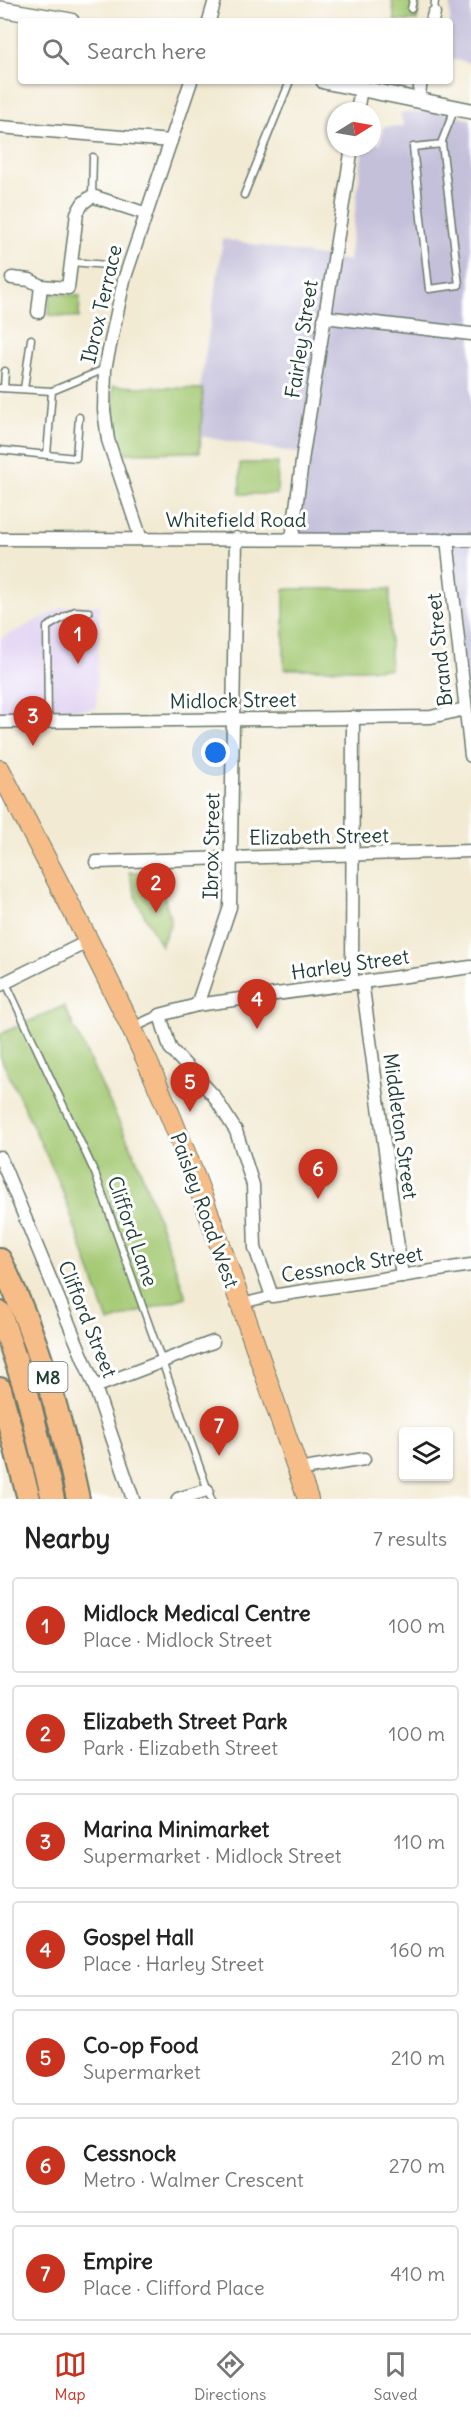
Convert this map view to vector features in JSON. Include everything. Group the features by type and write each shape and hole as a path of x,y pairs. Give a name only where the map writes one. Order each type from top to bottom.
{"highway":[{"name":"M8","path":"0,1260 18,1296 47,1373 61,1419 78,1499"},
{"name":"M8","path":"0,1313 19,1367 53,1499"},
{"name":"M8","path":"0,1389 29,1499"}],"main road":[{"name":"Paisley Road West","path":"0,770 89,941 131,1028 188,1159 308,1499"}],"street":[{"path":"210,18 215,0"},
{"path":"0,9 53,18"},
{"name":"Ibrox Terrace","path":"141,539 108,440 104,410 105,369 124,280 144,213 190,84"},
{"path":"338,84 463,109"},
{"path":"418,100 421,84"},
{"path":"359,102 361,89"},
{"path":"0,127 171,141"},
{"name":"Fairley Street","path":"292,538 324,317 351,156"},
{"path":"12,278 30,280 41,286 68,288 77,213 83,203 92,196 144,213"},
{"path":"38,312 41,286"},
{"path":"324,317 471,334"},
{"name":"Ibrox Street","path":"197,1005 230,907 236,538"},
{"name":"Whitefield Road","path":"0,539 471,540"},
{"name":"Brand Street","path":"447,539 466,667 465,709 471,756"},
{"name":"Midlock Street","path":"0,722 431,717 465,709"},
{"name":"Middleton Street","path":"353,717 353,856 357,981 402,1276"},
{"name":"Elizabeth Street","path":"96,862 471,851"},
{"path":"3,984 89,941"},
{"name":"Harley Street","path":"131,1028 160,1015 197,1005 471,967"},
{"path":"160,1015 170,1048 214,1096 236,1131 253,1185 255,1248 272,1296"},
{"name":"Clifford Street","path":"0,1157 95,1387 133,1499"},
{"name":"Cessnock Street","path":"240,1304 272,1296 471,1265"},
{"path":"95,1387 213,1342"},
{"path":"298,1470 364,1459"},
{"path":"178,1499 209,1494"}],"lane":[{"path":"411,9 413,0"},
{"path":"433,17 435,0"},
{"path":"244,195 289,84"},
{"path":"442,144 413,147 429,289 459,285 442,144 463,109"},
{"path":"92,196 93,157"},
{"path":"71,262 106,266"},
{"path":"24,389 31,339"},
{"path":"5,371 2,388 52,391 105,369"},
{"path":"47,455 52,391"},
{"path":"0,450 76,458 79,417"},
{"path":"48,722 46,627 75,611 89,612"},
{"name":"Clifford Lane","path":"3,984 95,1173 209,1494"}],"shaded area":[{"path":"450,0 471,0 471,63 453,60 453,18 450,18"},
{"path":"436,111 471,120 471,740 447,539 292,539 303,454 193,435 223,239 349,261 362,156 381,156 383,127 404,126 400,113"},
{"path":"100,605 96,709 0,712 0,639 64,607"}],"green space":[{"path":"392,0 420,0 417,18 395,18"},
{"path":"50,293 80,296 79,318 49,315"},
{"path":"113,386 203,389 200,452 121,453 113,424"},
{"path":"240,463 278,463 277,494 240,494"},
{"path":"284,589 390,589 390,669 284,669"},
{"path":"129,872 164,873 163,892 171,922 161,946 138,903"},
{"path":"64,1006 137,1160 186,1297 108,1322 60,1184 0,1056 0,1034"}],"place":[{"name":"Midlock Medical Centre","path":"78,664"},
{"name":"Marina Minimarket","path":"33,746"},
{"name":"Elizabeth Street Park","path":"156,913"},
{"name":"Gospel Hall","path":"257,1029"},
{"name":"Co-op Food","path":"190,1112"},
{"name":"Cessnock","path":"318,1199"},
{"name":"Empire","path":"219,1456"}]}
